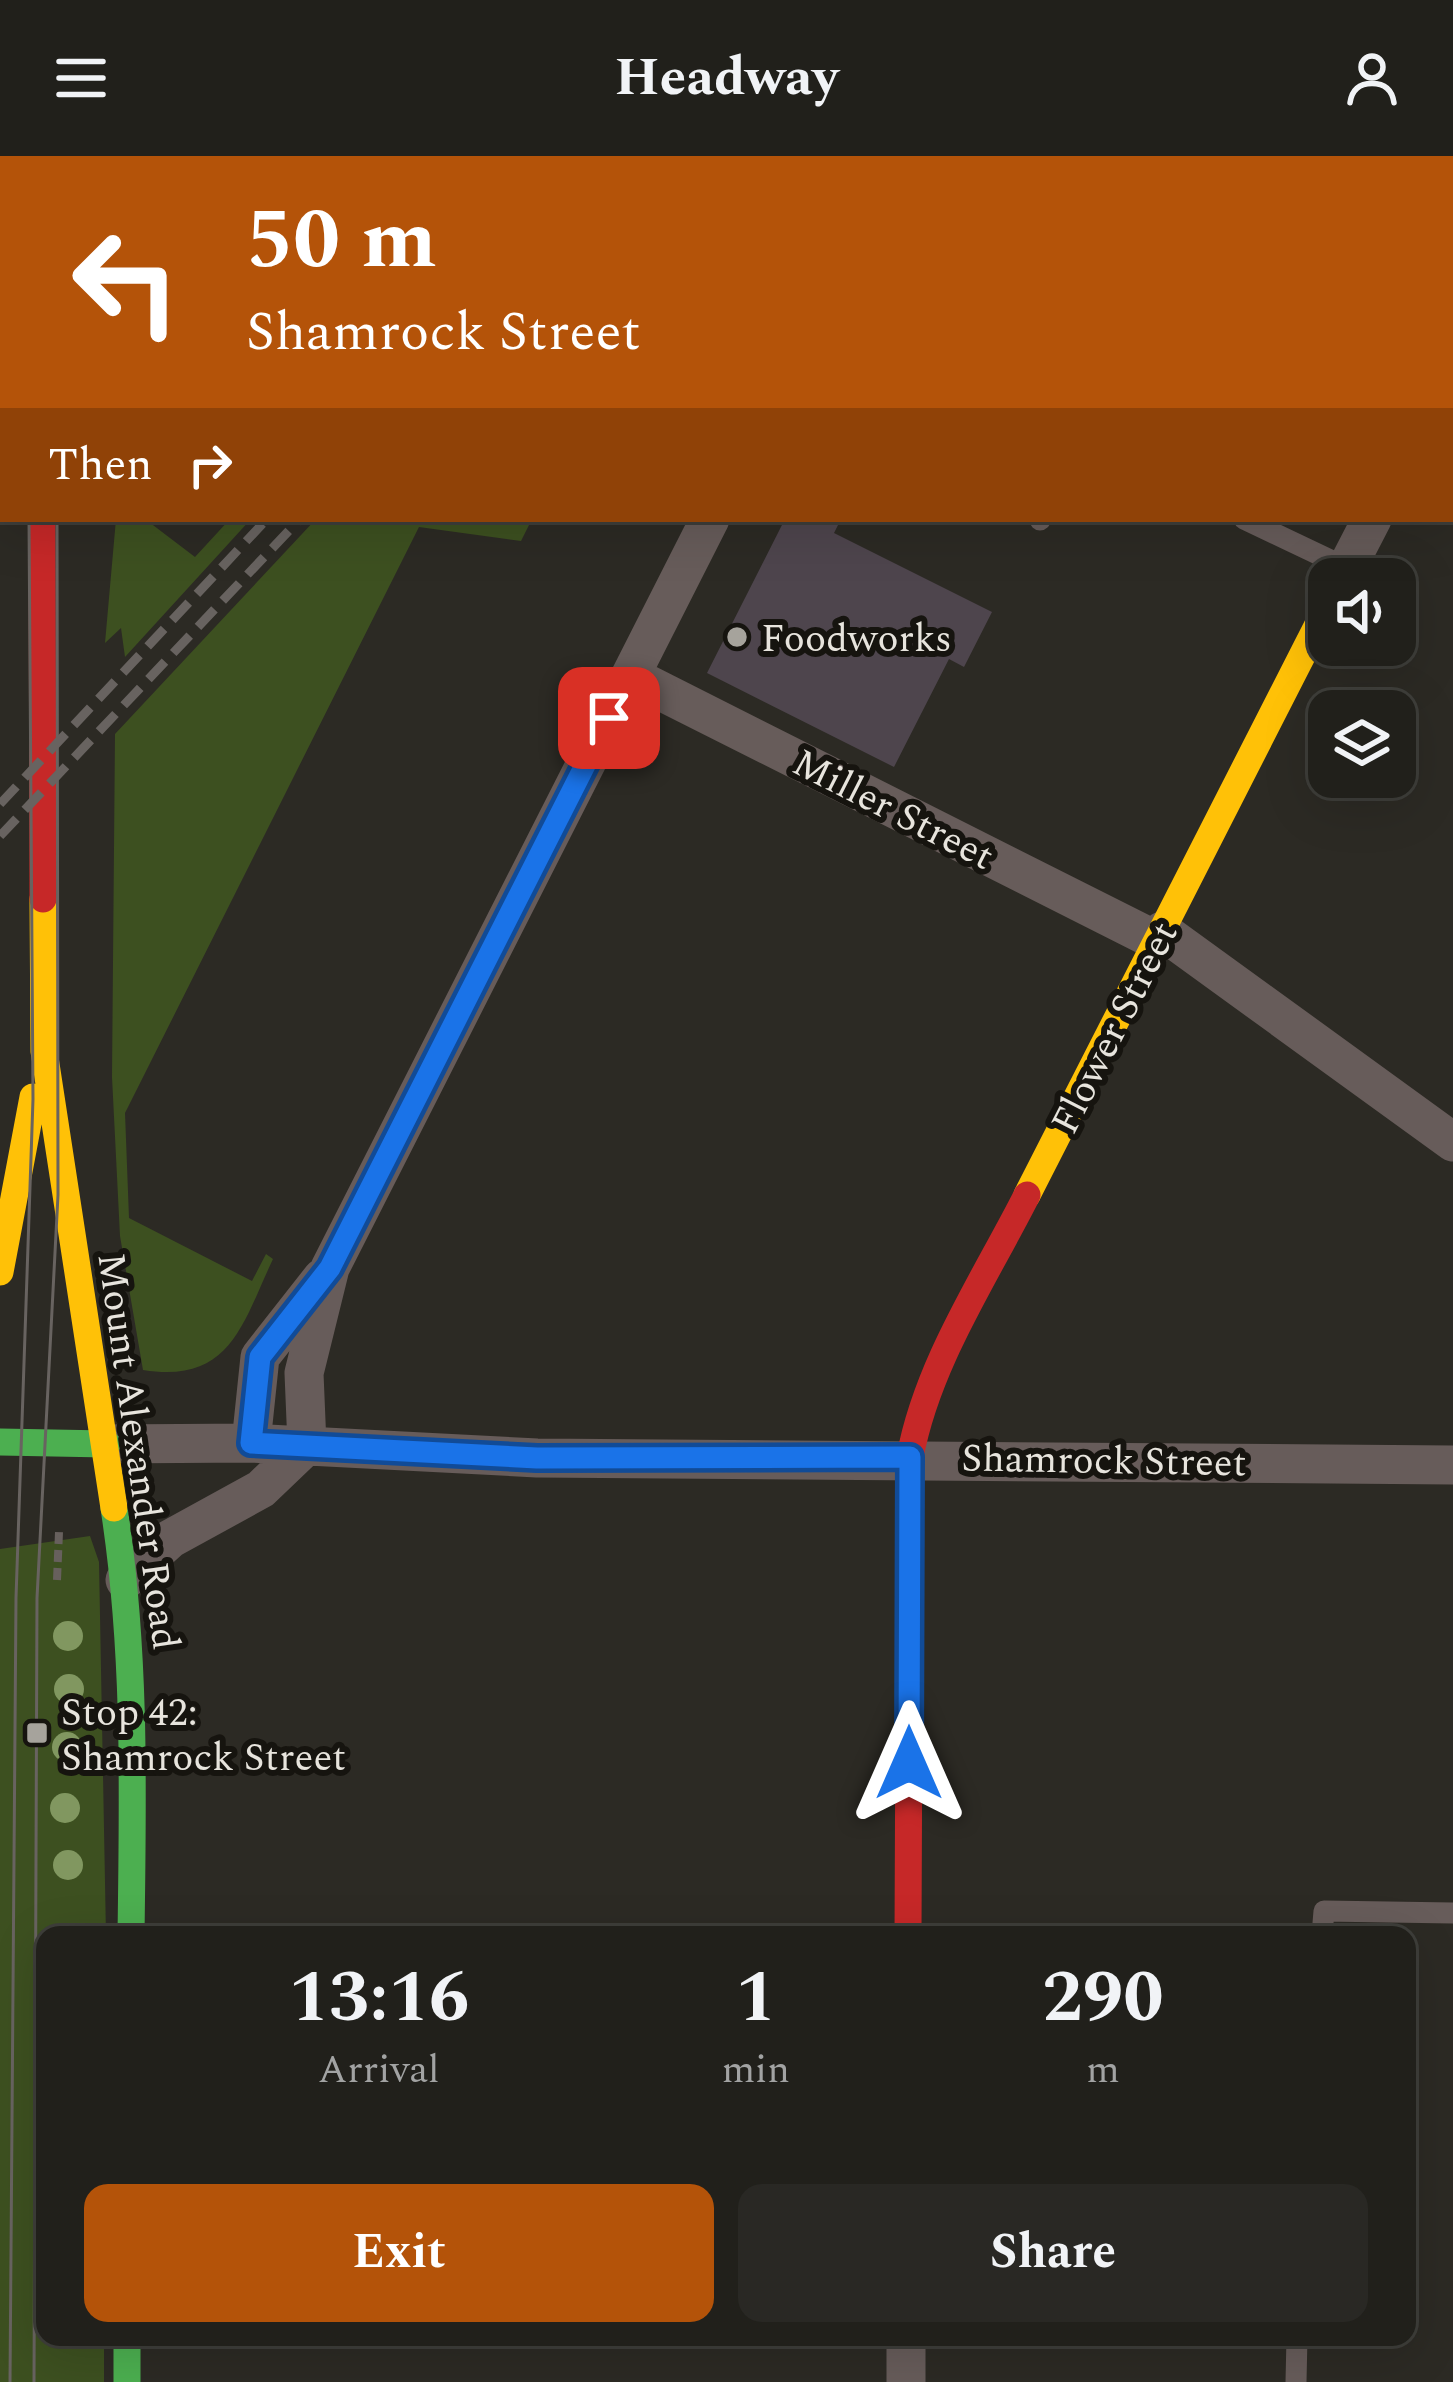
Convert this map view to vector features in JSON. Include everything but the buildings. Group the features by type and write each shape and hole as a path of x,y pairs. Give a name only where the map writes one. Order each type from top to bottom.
{"main road":[{"name":"Mount Alexander Road","path":"42,522 44,1051 125,1580 134,1749 131,1926"},
{"name":"Flower Street","path":"908,1926 910,1457 916,1424 934,1377 1308,645"},
{"name":"Mount Alexander Road","path":"0,1272 44,1051"},
{"path":"0,1442 107,1444"},
{"path":"127,2382 128,2346"}],"street":[{"path":"251,1443 260,1357 330,1268 708,522"},
{"name":"Flower Street","path":"1352,558 1370,522"},
{"name":"Miller Street","path":"631,676 1159,936 1453,1142"},
{"path":"125,1580 170,1539 261,1489 308,1445 304,1373 330,1268"},
{"name":"Shamrock Street","path":"107,1444 251,1443 537,1458 910,1457 1453,1465"},
{"path":"906,2346 906,2382"}],"lane":[{"path":"1248,522 1308,563"},
{"path":"1323,1926 1324,1911 1453,1913"},
{"path":"1296,2382 1297,2346"}],"path":[{"path":"57,1580 59,1532"}],"green space":[{"path":"116,522 149,522 195,557 227,522 248,522 125,657 121,628 105,643"},
{"path":"313,522 530,522 521,541 419,527 125,1113 129,1218 252,1281 266,1254 273,1259 229,1344 196,1368 172,1372 143,1370 120,1236 112,1077 115,734"},
{"path":"90,1536 99,1562 106,1926 36,1926 36,2346 104,2346 104,2382 0,2382 0,1549"}],"tram line":[{"path":"10,2382 16,1598 33,1099 29,522"},
{"path":"34,2382 37,1598 58,1195 57,522"}],"railway":[{"path":"0,804 264,522"},
{"path":"0,836 297,522"}],"traffic: fast":[{"path":"0,1442 107,1444"},
{"path":"114,1508 130,1668 131,1926"},
{"path":"127,2346 127,2382"}],"traffic: slow":[{"path":"1027,1195 1308,644"},
{"path":"43,899 44,1051 114,1508"},
{"path":"0,1272 33,1097"}],"traffic: jam":[{"path":"42,522 43,899"},
{"path":"908,1926 910,1457 943,1355 1027,1195"}],"place":[{"name":"Foodworks","path":"737,637"},
{"name":"Stop 42: Shamrock Street","path":"37,1733"}],"route":[{"path":"609,718 330,1268 260,1357 254,1378 251,1443 537,1458 910,1457 909,1763"}]}
